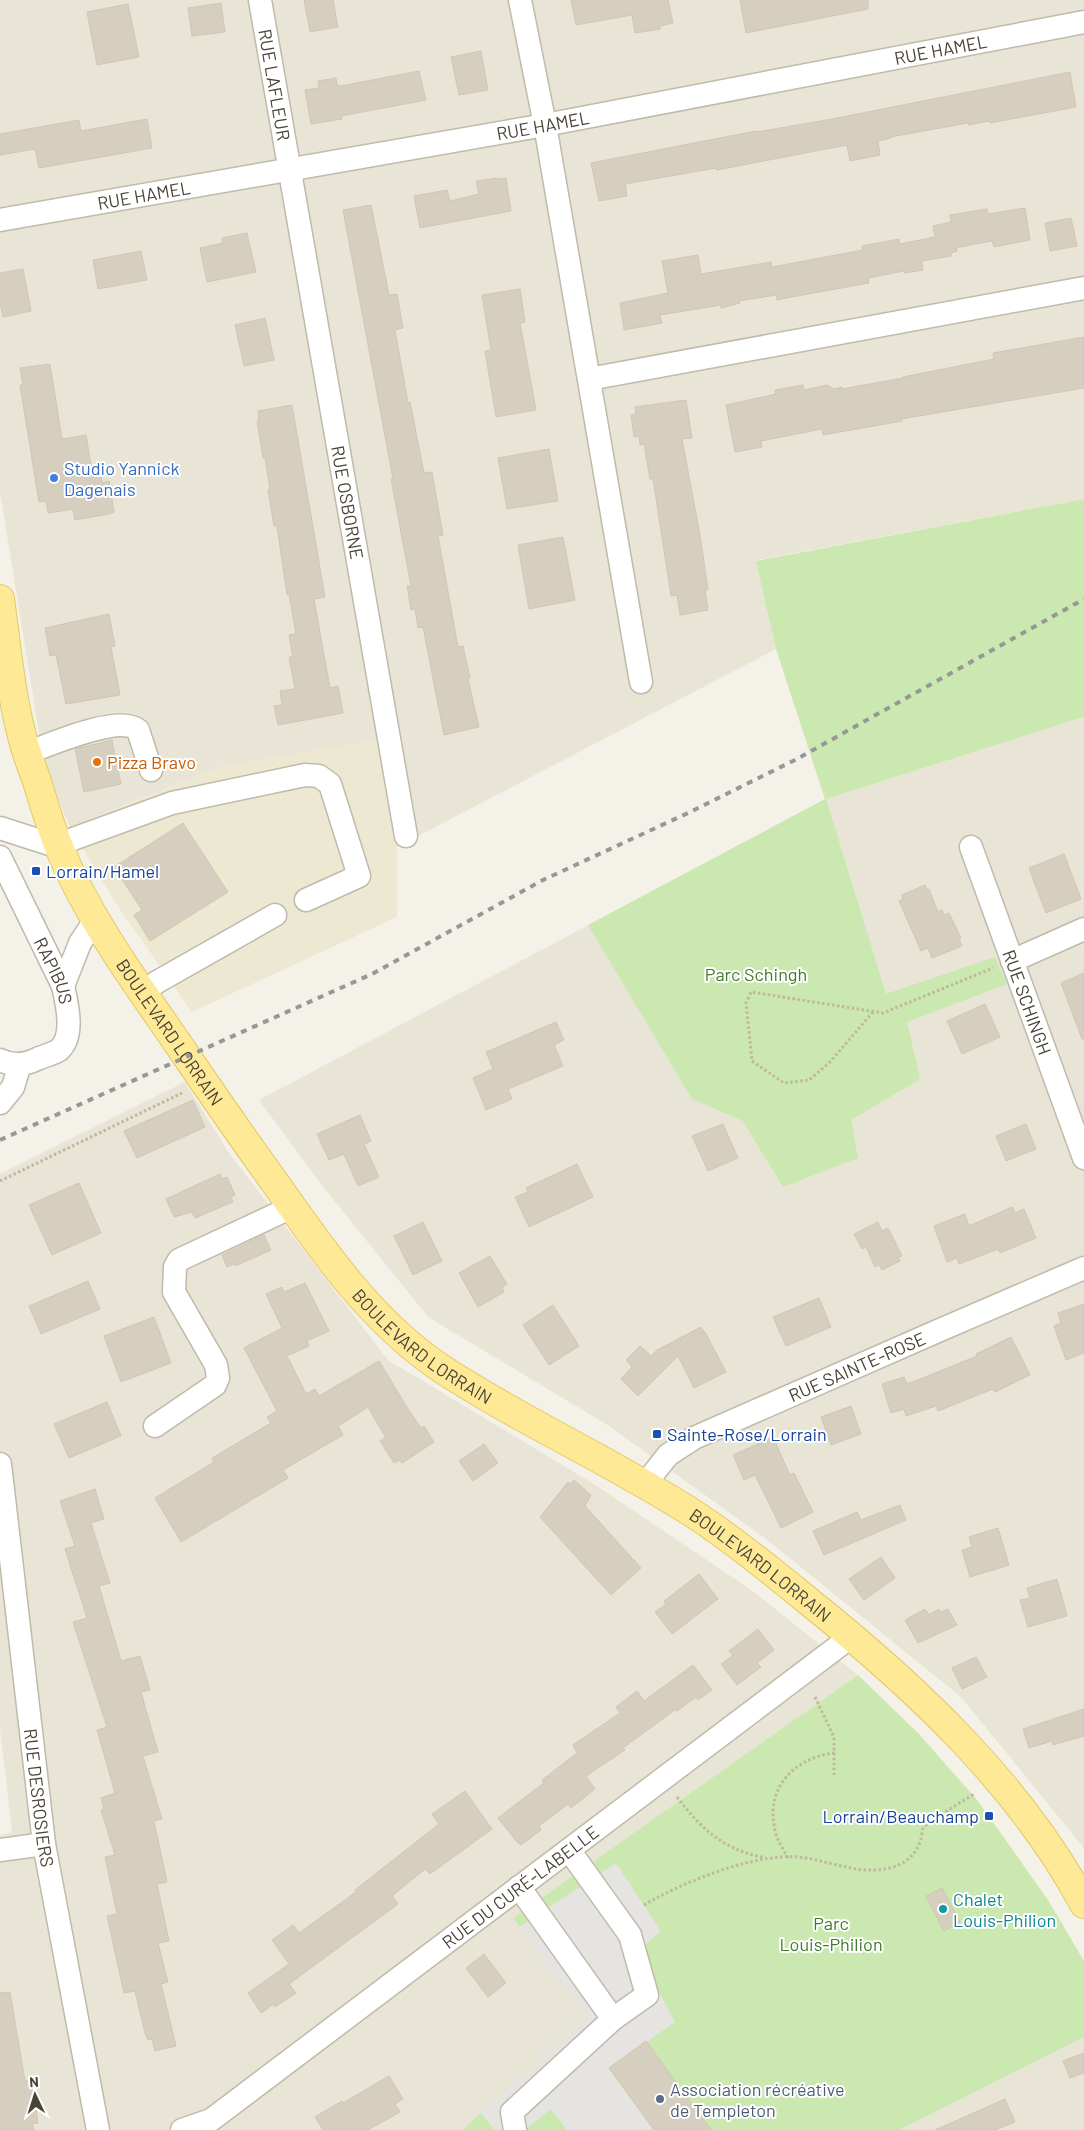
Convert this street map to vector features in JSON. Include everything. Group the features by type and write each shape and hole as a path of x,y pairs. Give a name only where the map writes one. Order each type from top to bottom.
{"main road":[{"name":"BOULEVARD LORRAIN","path":"0,599 7,699 59,847 71,875 95,920 204,1081 292,1207 368,1306 415,1348 442,1369 645,1484 697,1516 780,1578 852,1636 932,1710 1002,1785 1050,1847 1084,1904"}],"street":[{"name":"RUE LAFLEUR","path":"260,0 289,170"},
{"path":"520,0 545,125 641,682"},
{"name":"RUE HAMEL","path":"0,220 545,125 1084,22"},
{"name":"RUE OSBORNE","path":"289,170 406,836"},
{"path":"589,379 1084,288"},
{"path":"27,753 76,734 115,725 134,726 138,730 151,770"},
{"path":"0,828 59,847 73,839 172,803 305,775 320,776 330,784 359,876 306,900"},
{"name":"RUE SCHINGH","path":"971,847 1084,1158"},
{"name":"RAPIBUS","path":"0,857 64,986 68,1006 66,1039 59,1050 30,1062 10,1062 13,1087 0,1103"},
{"path":"143,992 157,982 274,915"},
{"path":"64,986 80,943 95,920"},
{"path":"1012,961 1084,929"},
{"path":"155,1426 215,1385 218,1378 216,1365 174,1292 174,1277 179,1260 292,1207"},
{"name":"RUE SAINTE-ROSE","path":"645,1484 668,1455 694,1438 1084,1268"},
{"name":"RUE DESROSIERS","path":"0,1464 44,1844 98,2130"},
{"name":"RUE DU CURÉ-LABELLE","path":"182,2130 211,2120 852,1636"},
{"path":"0,1850 44,1844"},
{"path":"515,2130 512,2112 613,2019 647,1995 630,1935 570,1850"},
{"path":"519,1887 613,2019"}],"path":[{"path":"873,1012 830,1062 809,1080 784,1083 752,1061 746,1003 751,992 883,1013 1012,961"},
{"path":"0,1181 204,1081"},
{"path":"815,1697 834,1737 834,1774"},
{"path":"788,1858 775,1831 773,1815 778,1788 784,1778 801,1764 822,1754 834,1753"},
{"path":"644,1905 665,1892 692,1880 729,1868 770,1859 805,1858 865,1871 896,1866 907,1861 915,1852 923,1828 974,1794"},
{"path":"677,1797 700,1826 713,1837 730,1847 770,1859"}],"shaded area":[{"path":"0,0 1084,0 1084,499 757,560 776,649 397,847 382,740 220,767 70,827 45,769 0,492"},
{"path":"1084,717 1084,1848 961,1697 765,1538 606,1424 428,1317 321,1184 259,1100 826,799"},
{"path":"382,739 397,847 397,917 192,1012 119,908 70,828 220,767"},
{"path":"185,1082 229,1153 388,1360 589,1481 750,1589 858,1675 513,1918 585,2016 462,2130 0,2130 0,1835 12,1832 0,1729 0,1174"},
{"path":"616,1863 661,1931 638,1951 675,2022 609,2069 654,2130 567,2130 551,2109 525,2130 495,2130 481,2113 585,2016 519,1927"},
{"path":"1084,2037 1084,2130 899,2130"}],"green space":[{"name":"Parc Schingh","path":"1084,499 1084,717 826,799 886,994 995,957 1007,984 907,1022 920,1079 851,1120 858,1158 783,1187 743,1121 692,1099 588,925 825,799 776,649 756,561"},
{"name":"Parc Louis-Philion","path":"858,1675 918,1733 978,1801 1048,1900 1084,1961 1084,2037 899,2130 462,2130 585,2016 513,1918"}],"building":[{"path":"304,0 333,0 338,27 310,32"},
{"path":"571,0 668,0 673,23 660,26 660,29 635,33 632,15 576,25"},
{"path":"740,0 868,0 868,9 746,33"},
{"path":"221,3 225,32 192,36 188,8"},
{"path":"128,4 139,57 97,65 87,12"},
{"path":"481,51 488,90 459,95 451,57"},
{"path":"419,71 426,100 341,116 342,119 311,124 305,90 319,88 318,81 336,78 337,85 341,86"},
{"path":"1070,72 1076,107 990,123 989,121 969,125 968,123 890,137 878,141 880,155 850,161 847,145 717,170 716,168 625,184 627,196 599,201 591,163 756,131 832,119"},
{"path":"147,119 152,148 39,168 35,149 0,155 0,134 79,120 81,131"},
{"path":"506,178 511,211 420,228 414,196 447,190 450,201 479,194 476,181"},
{"path":"371,205 389,295 397,294 403,328 395,330 408,403 410,402 424,473 432,472 443,535 438,536 458,647 463,646 479,727 444,735 423,627 418,628 415,609 411,610 407,586 411,586 391,479 393,479 343,210"},
{"path":"1025,208 1030,240 994,247 992,241 956,248 957,251 951,253 951,256 922,261 923,270 905,273 904,271 868,278 869,283 777,300 776,295 739,301 740,303 721,308 721,305 660,315 662,323 624,330 620,303 668,293 662,261 698,255 701,274 771,262 772,267 863,250 862,246 899,239 900,244 935,237 933,226 951,222 950,215 987,209 988,214"},
{"path":"1071,218 1077,246 1050,251 1045,223"},
{"path":"247,233 256,272 207,282 200,248 223,243 222,238"},
{"path":"141,251 147,280 98,289 93,260"},
{"path":"23,269 31,311 3,317 0,303 0,273"},
{"path":"520,289 525,322 520,323 536,410 496,417 485,351 491,350 482,295"},
{"path":"265,318 274,360 244,366 235,325"},
{"path":"1084,337 1084,388 901,419 902,421 823,435 822,429 761,441 762,447 735,452 726,405 776,394 775,390 803,385 804,390 827,385 834,389 842,387 842,389 903,378 994,359 993,353"},
{"path":"50,364 62,439 86,435 93,477 101,476 102,483 109,481 114,512 75,520 73,509 48,513 46,501 39,502 20,385 23,385 20,368"},
{"path":"686,400 692,438 682,439 700,535 708,590 705,590 708,610 680,615 677,595 671,596 653,479 650,479 644,444 640,445 639,436 634,437 631,415 636,414 635,407"},
{"path":"292,405 325,597 314,599 330,688 338,686 343,713 278,725 274,706 282,705 280,691 295,689 289,657 293,657 289,635 296,634 289,594 287,595 277,526 274,526 265,458 263,458 257,421 259,421 258,411"},
{"path":"549,449 558,501 507,509 498,458"},
{"path":"563,537 575,600 529,609 518,545"},
{"path":"109,614 115,646 111,647 120,695 66,704 56,655 50,656 45,628"},
{"name":"Pizza Bravo","path":"112,740 121,784 84,792 75,749"},
{"path":"183,823 228,892 150,941 134,915 142,910 114,867"},
{"path":"1064,854 1081,899 1046,913 1029,868"},
{"path":"925,885 927,890 929,889 938,912 942,910 944,915 949,913 961,938 959,939 962,946 932,958 928,948 921,951 899,901 903,899 902,895"},
{"path":"1084,973 1084,1039 1082,1039 1061,983"},
{"path":"985,1004 1000,1037 962,1054 947,1021"},
{"path":"556,1022 564,1040 554,1045 563,1066 508,1089 512,1099 486,1110 473,1078 493,1069 486,1052"},
{"path":"193,1100 205,1127 137,1158 124,1131"},
{"path":"360,1115 371,1141 364,1144 379,1177 358,1186 344,1154 329,1160 317,1134"},
{"path":"723,1124 738,1158 708,1171 692,1136"},
{"path":"1026,1124 1036,1149 1006,1161 996,1136"},
{"path":"577,1164 593,1197 529,1227 515,1197 528,1192 526,1188"},
{"path":"220,1174 222,1179 227,1177 235,1195 231,1197 233,1202 195,1218 192,1212 174,1217 166,1199"},
{"path":"79,1183 101,1233 52,1255 29,1205"},
{"path":"1012,1207 1015,1213 1024,1209 1036,1238 1000,1253 998,1249 959,1264 957,1258 947,1262 934,1226 965,1214 969,1226"},
{"path":"423,1222 442,1261 413,1275 394,1236"},
{"path":"878,1222 882,1231 888,1228 902,1256 898,1257 900,1261 882,1270 879,1265 875,1267 866,1247 862,1249 854,1234"},
{"path":"264,1235 271,1250 235,1266 234,1264 227,1267 222,1255"},
{"path":"490,1256 507,1284 502,1287 504,1292 478,1307 459,1273"},
{"path":"88,1281 100,1309 41,1334 29,1306"},
{"path":"305,1283 329,1331 307,1341 309,1346 287,1356 306,1394 315,1389 319,1396 379,1361 408,1409 421,1428 424,1426 434,1442 402,1463 400,1460 394,1463 380,1441 386,1438 368,1407 338,1426 343,1435 283,1470 288,1478 181,1542 155,1498 214,1462 212,1458 271,1423 267,1417 277,1411 244,1348 282,1328 266,1294 282,1287 284,1292"},
{"path":"819,1298 831,1327 786,1346 773,1317"},
{"path":"1084,1304 1084,1353 1066,1360 1054,1326 1061,1323 1058,1313"},
{"path":"553,1305 579,1346 549,1365 523,1325"},
{"path":"154,1317 171,1363 121,1382 104,1336"},
{"path":"701,1327 704,1331 700,1335 705,1332 726,1372 694,1388 678,1356 638,1396 621,1379 632,1367 626,1360 640,1346 651,1356 657,1350"},
{"path":"1011,1337 1030,1375 995,1392 993,1389 938,1411 936,1406 906,1416 904,1409 891,1413 882,1384 904,1377 907,1384 977,1356 976,1354"},
{"path":"107,1402 121,1436 69,1458 54,1424"},
{"path":"851,1406 861,1434 831,1445 821,1417"},
{"path":"773,1437 790,1475 794,1473 813,1512 781,1528 755,1475 744,1480 733,1455"},
{"path":"484,1444 498,1463 473,1481 459,1461"},
{"path":"574,1480 591,1495 585,1506 641,1568 611,1595 540,1517 568,1482 570,1484"},
{"path":"95,1489 104,1519 91,1523 110,1583 99,1586 121,1661 140,1656 150,1690 141,1692 158,1752 143,1756 162,1819 154,1821 167,1882 157,1884 169,1941 158,1943 168,1982 161,1984 176,2046 155,2051 152,2039 148,2040 145,2033 135,1991 124,1993 107,1916 117,1914 105,1857 115,1855 101,1810 104,1809 101,1798 115,1793 97,1730 107,1727 73,1622 87,1618 65,1549 75,1546 60,1501"},
{"path":"900,1505 906,1520 824,1555 813,1531 857,1512 861,1520"},
{"path":"998,1528 1009,1565 970,1577 962,1550 972,1547 969,1537"},
{"path":"881,1557 895,1578 864,1600 849,1579"},
{"path":"699,1574 718,1599 672,1634 655,1612 666,1604 664,1601"},
{"path":"1057,1579 1067,1616 1028,1627 1020,1600 1030,1598 1027,1588"},
{"path":"925,1609 929,1615 939,1609 941,1612 948,1609 957,1625 918,1643 905,1620"},
{"path":"758,1629 774,1650 757,1663 761,1667 737,1685 721,1664 733,1655 729,1651"},
{"path":"976,1657 987,1677 962,1689 952,1668"},
{"path":"693,1665 712,1690 698,1700 696,1697 677,1711 676,1709 623,1748 625,1750 586,1776 595,1789 571,1808 568,1804 539,1826 541,1830 521,1845 517,1842 498,1818 544,1783 542,1780 577,1753 573,1745 620,1713 616,1707 637,1691 644,1701"},
{"path":"1084,1709 1084,1736 1053,1745 1052,1741 1029,1748 1023,1729"},
{"path":"465,1791 492,1829 430,1874 425,1869 392,1896 398,1904 289,1984 296,1993 275,2007 274,2004 261,2013 248,1993 289,1964 272,1940 293,1925 299,1933 356,1892 355,1890 439,1824 432,1814"},
{"name":"Chalet Louis-Philion","path":"942,1888 960,1922 944,1931 926,1896"},
{"path":"484,1954 506,1983 488,1997 466,1968"},
{"path":"10,1992 25,2081 32,2080 38,2123 32,2124 34,2130 0,2130 0,1993"},
{"name":"Association récréative de Templeton","path":"646,2041 711,2130 654,2130 609,2068"},
{"path":"1084,2053 1084,2073 1070,2078 1063,2061"},
{"path":"389,2076 403,2099 395,2104 400,2112 368,2130 323,2130 315,2117"},
{"path":"1005,2099 1015,2122 995,2130 935,2130"}],"railway":[{"path":"0,1140 372,974 543,880 688,813 795,760 1084,599"}],"place":[{"name":"Studio Yannick Dagenais","path":"54,478"},
{"name":"Pizza Bravo","path":"97,762"},
{"name":"Lorrain/Hamel","path":"36,871"},
{"name":"Sainte-Rose/Lorrain","path":"657,1434"},
{"name":"Lorrain/Beauchamp","path":"989,1816"},
{"name":"Chalet Louis-Philion","path":"943,1909"},
{"name":"Association récréative de Templeton","path":"660,2099"}]}
